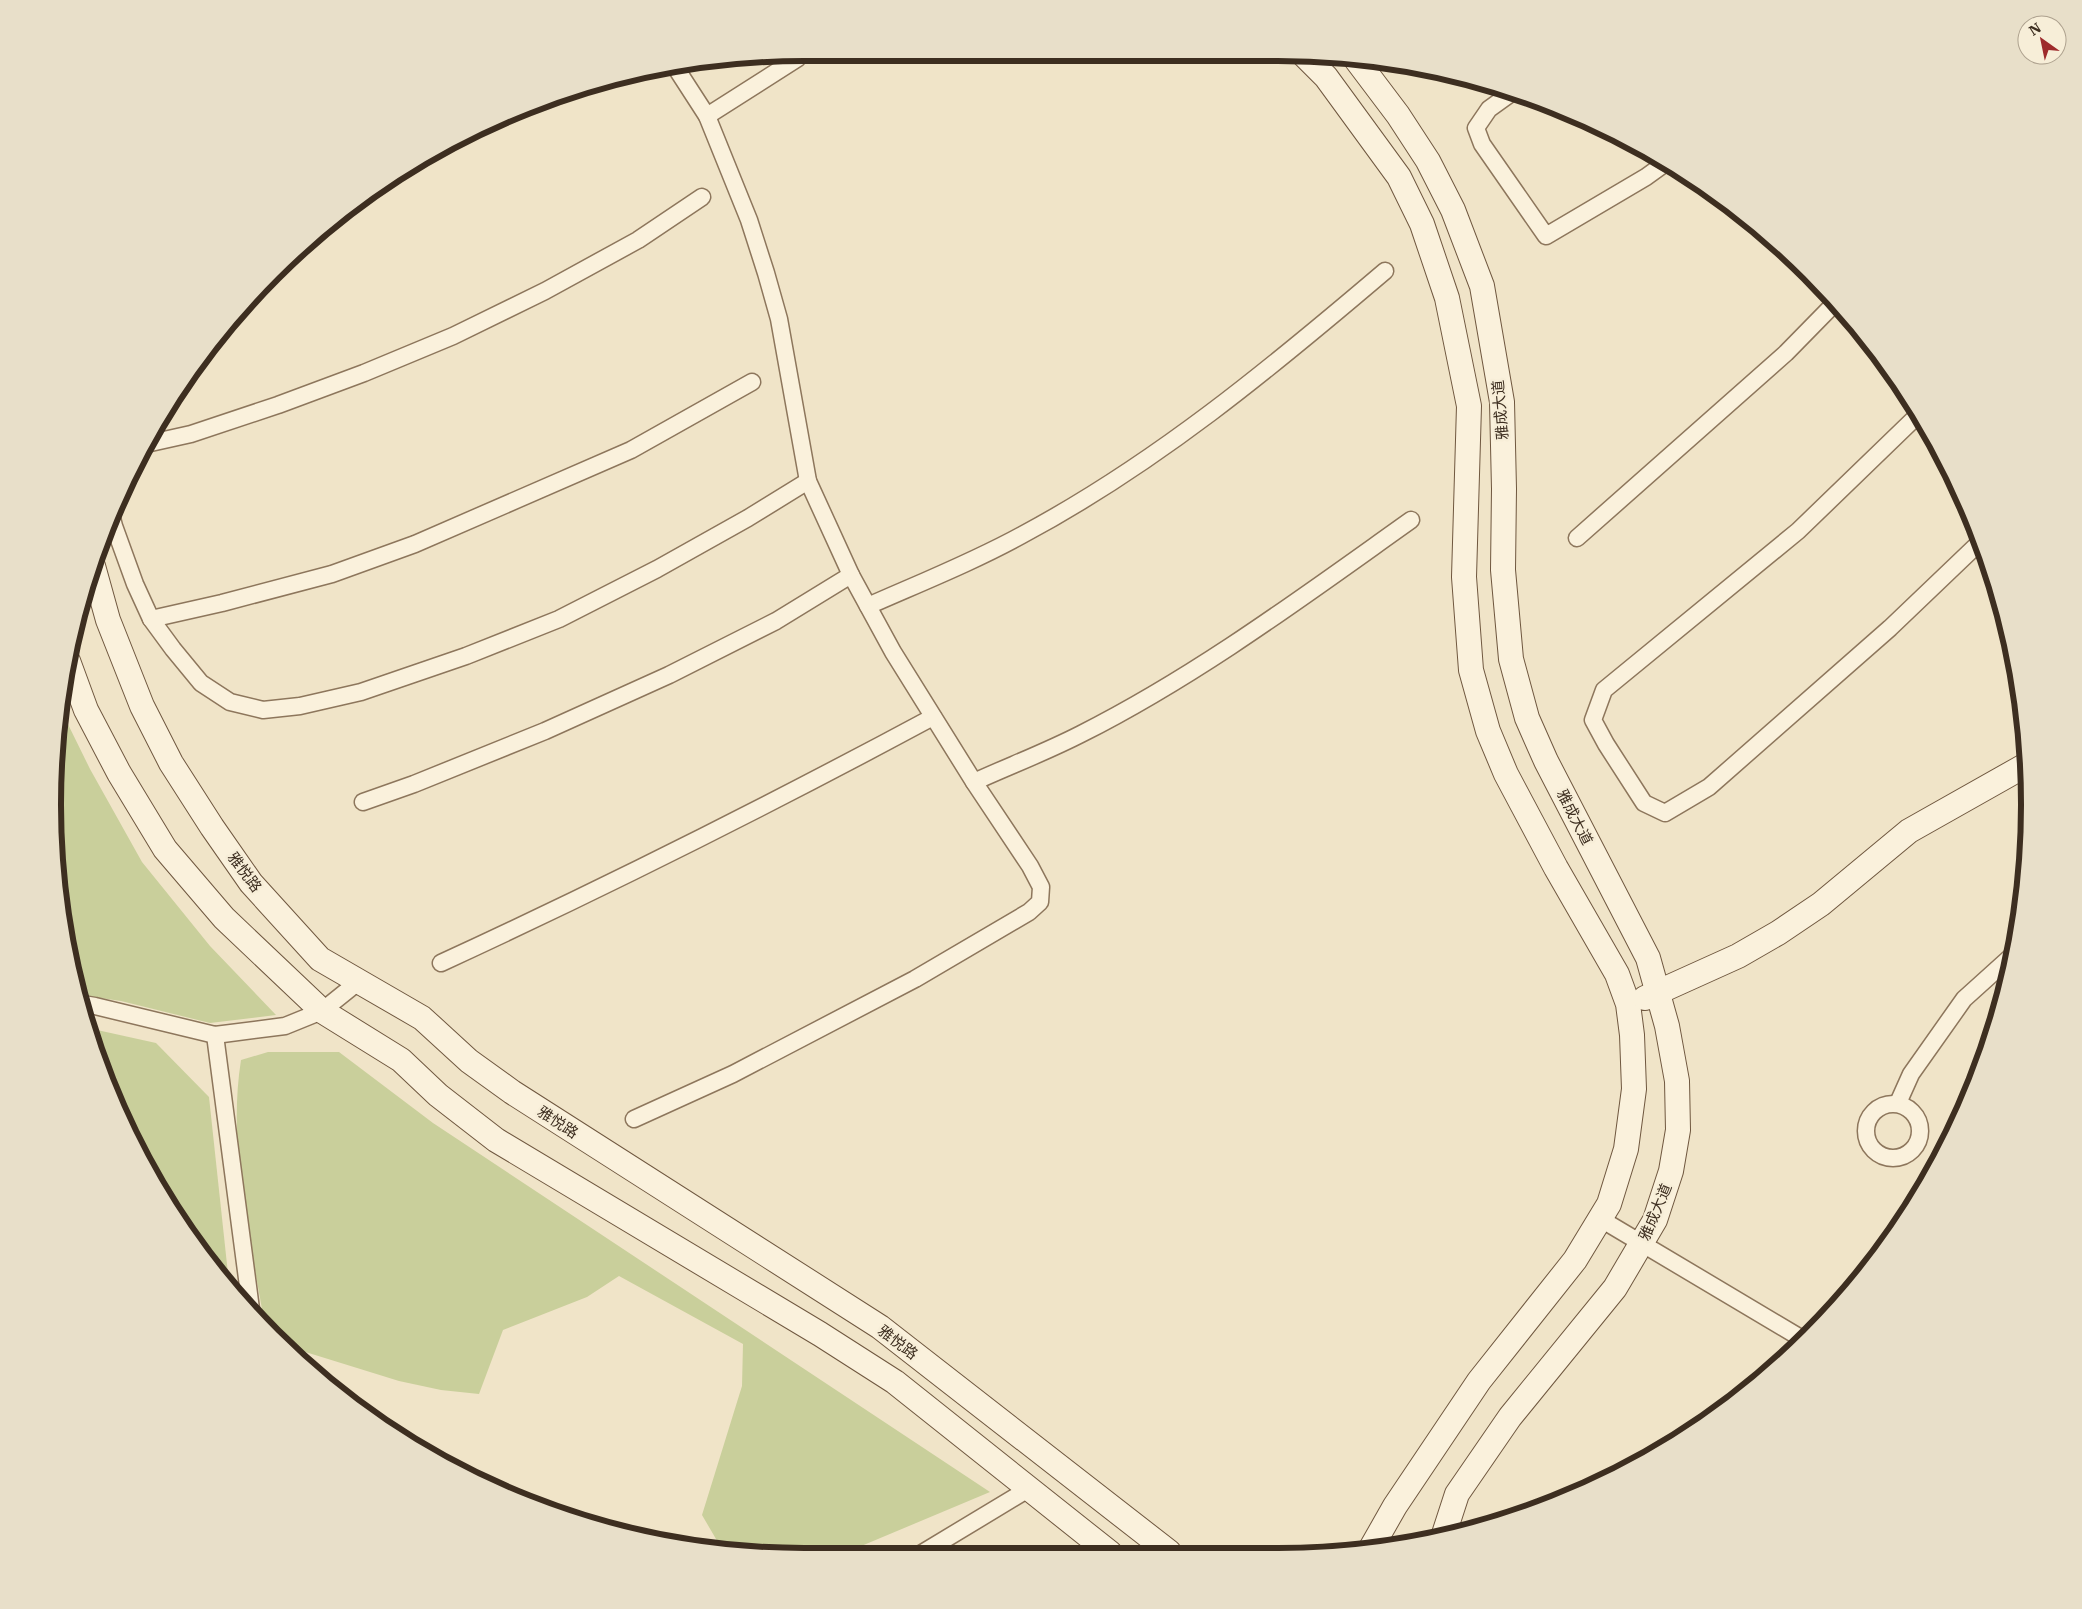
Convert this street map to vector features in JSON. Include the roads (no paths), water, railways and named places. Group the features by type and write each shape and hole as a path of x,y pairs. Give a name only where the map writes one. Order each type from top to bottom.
{"street":[{"path":"707,116 793,61"},
{"path":"1311,62 1326,77 1399,177 1425,233 1447,298 1469,406 1464,577 1472,670 1488,731 1506,774 1556,868 1617,974 1628,1004 1632,1035 1632,1099 1626,1149 1609,1204 1575,1260 1479,1381 1395,1506 1375,1541"},
{"name":"雅成大道","path":"1362,67 1398,115 1428,161 1453,210 1482,286 1502,402 1503,570 1511,659 1527,718 1546,761 1648,958 1659,993 1677,1081 1678,1130 1671,1171 1655,1220 1615,1288 1510,1417 1458,1494 1446,1528"},
{"path":"634,1119 733,1074 915,979 1028,912 1040,902 1040,887 1030,866 974,782 893,652 851,575 808,481 779,319 766,273 749,220 707,116 679,73"},
{"path":"1505,98 1489,109 1476,128 1482,144 1546,236 1646,178 1659,168"},
{"path":"156,442 191,434 278,404 364,373 453,336 545,291 638,240 702,197"},
{"path":"868,606 944,573 1023,535 1101,488 1184,434 1292,350 1385,270"},
{"path":"1577,538 1786,353 1830,308"},
{"path":"151,619 222,603 332,574 415,544 631,450 752,382"},
{"path":"1913,420 1798,531 1604,690 1593,720 1644,803 1665,813 1709,787 1890,628 1974,548"},
{"path":"115,528 135,584 151,619 173,650 201,683 230,702 263,710 300,706 361,692 466,656 560,619 748,518 808,481"},
{"path":"974,782 1080,734 1158,691 1264,625 1411,520"},
{"path":"363,802 414,784 546,731 669,675 776,621 851,575"},
{"name":"雅悦路","path":"97,580 108,620 142,706 172,763 207,819 252,883 320,959 422,1018 470,1061 512,1092 880,1327 1164,1548"},
{"path":"73,675 86,710 115,765 165,849 224,918 322,1011 401,1060 438,1096 496,1140 820,1334 895,1382 1104,1548"},
{"path":"441,963 560,908 762,808 933,717"},
{"path":"1628,1004 1659,993 1738,956 1778,933 1821,904 1910,831 2020,769"},
{"path":"1898,1103 1911,1074 1964,998 2003,963"},
{"path":"89,1005 215,1034 285,1026 322,1011 358,982"},
{"path":"215,1034 250,1299"},
{"path":"1600,1218 1797,1336"},
{"path":"931,1548 1030,1488"}]}
